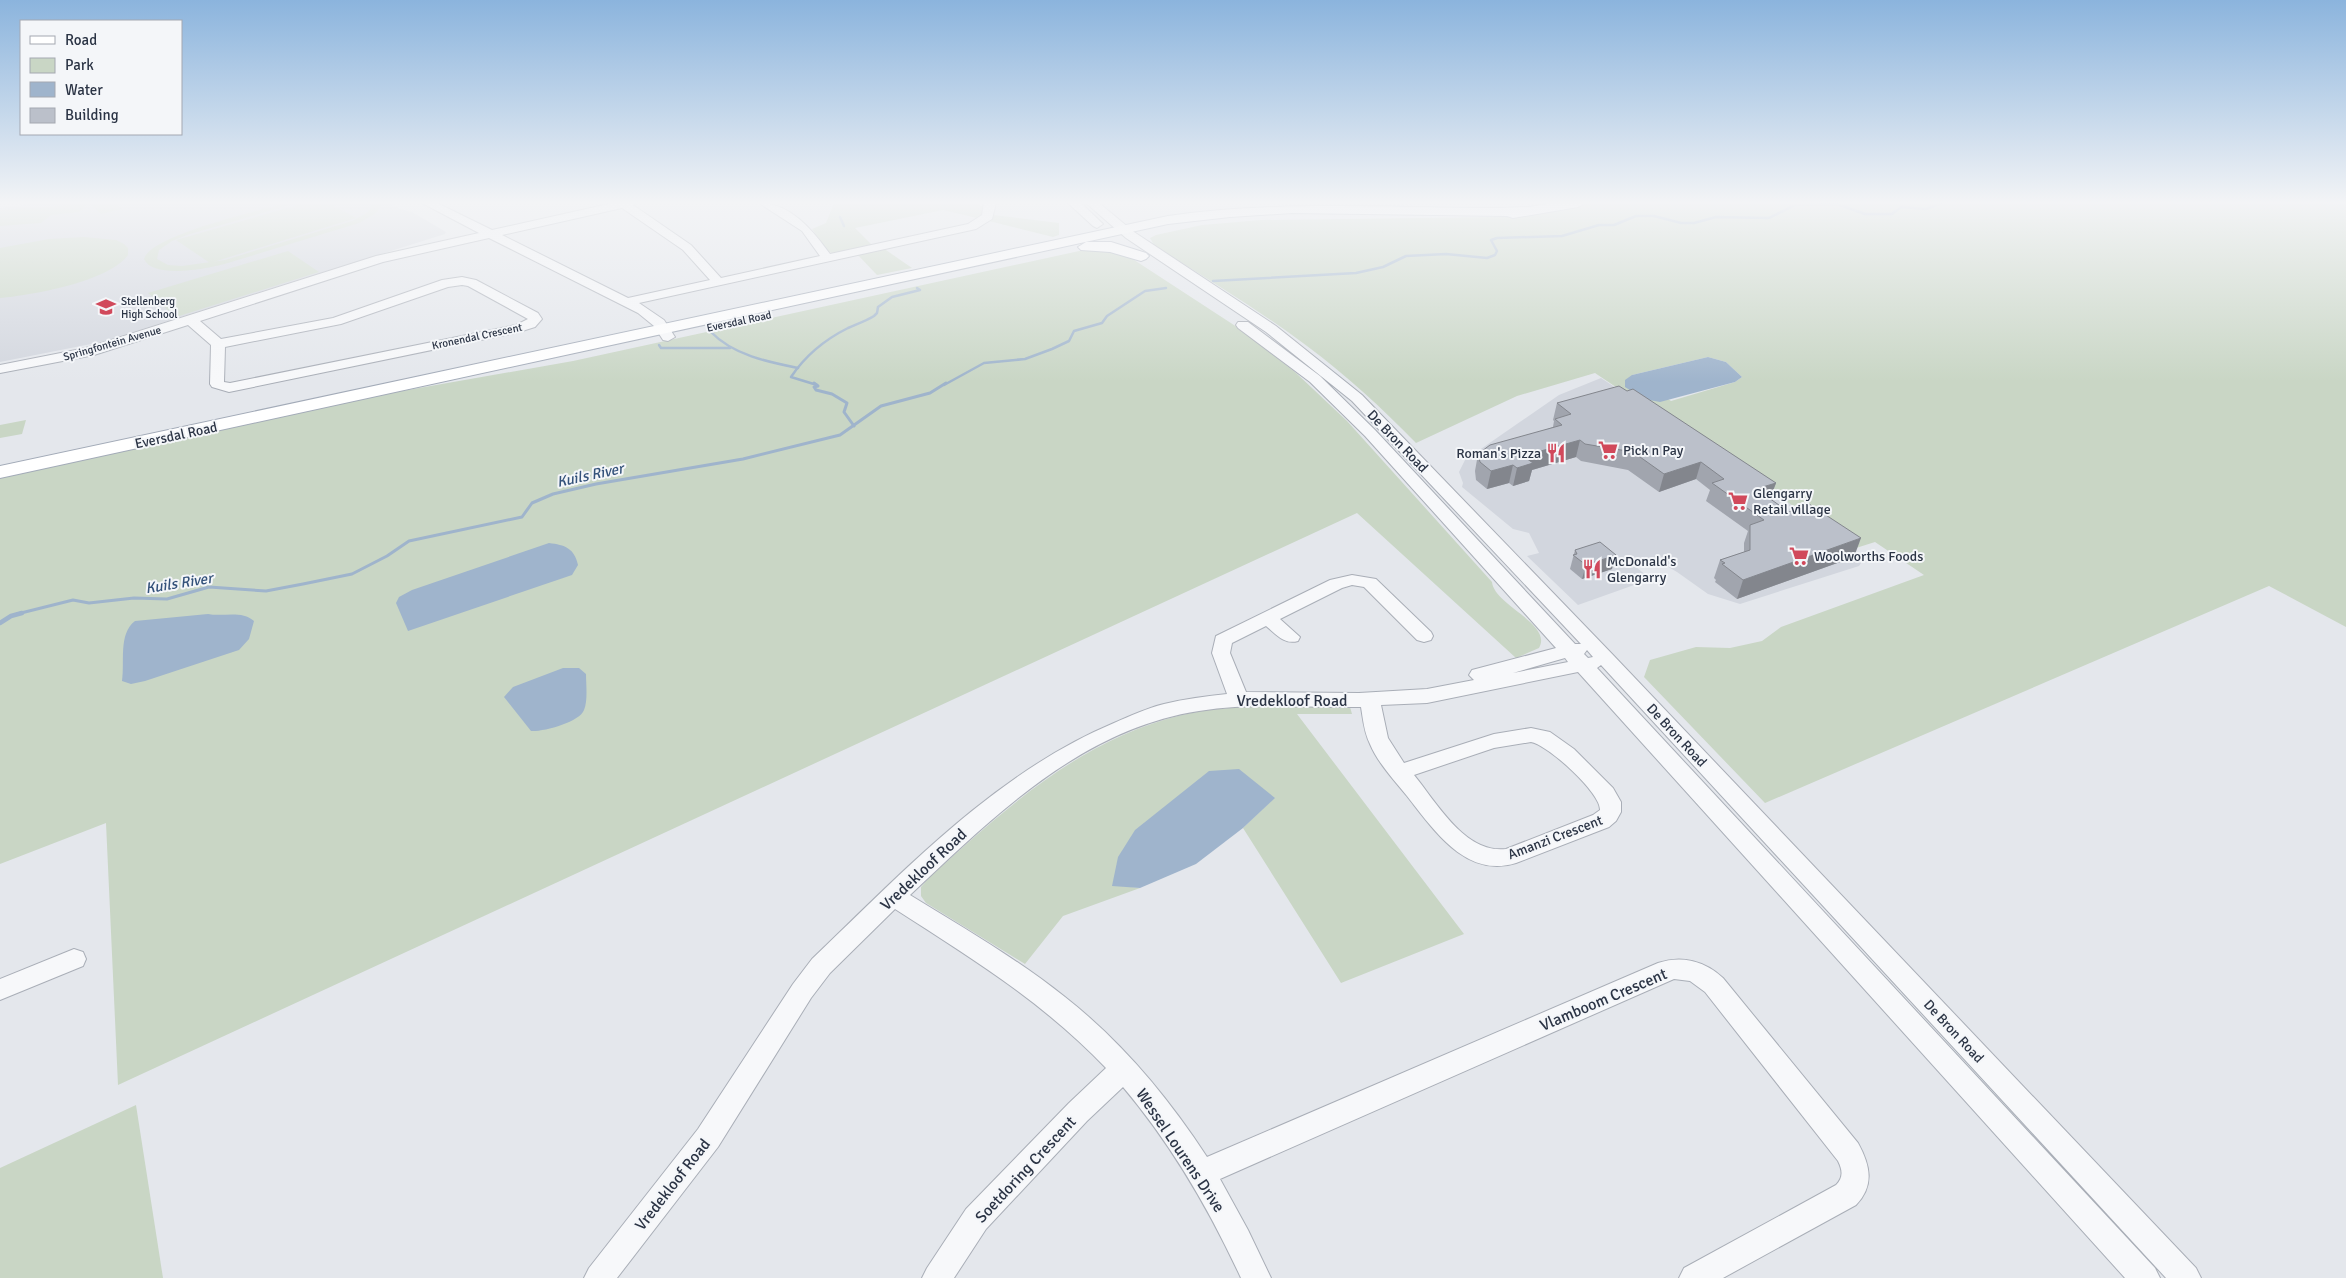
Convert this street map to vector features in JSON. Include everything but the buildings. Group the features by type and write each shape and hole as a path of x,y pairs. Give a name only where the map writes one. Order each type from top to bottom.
{"main road":[{"name":"Eversdal Road","path":"0,472 352,397 510,371 666,333 988,263"},
{"name":"Eversdal Road","path":"666,333 1005,263"}],"street":[{"name":"Springfontein Avenue","path":"0,369 89,352 369,263"},
{"path":"547,263 643,310 659,323 666,333"},
{"path":"704,263 717,281"},
{"path":"626,302 805,263"},
{"name":"De Bron Road","path":"1151,263 1225,312 1286,356 1336,399 1588,656 2186,1278"},
{"name":"De Bron Road","path":"1165,263 1271,329 1350,392 2145,1278"},
{"name":"Kronendal Crescent","path":"458,281 472,283 533,316 535,319 530,324 519,328 229,388 217,384 218,344 336,321 458,281"},
{"path":"191,320 218,344"},
{"path":"1239,699 1220,654 1221,645 1228,636 1336,584 1361,580 1375,586 1424,636"},
{"path":"1267,618 1291,637"},
{"name":"Vredekloof Road","path":"599,1278 708,1138 811,978 838,948 976,820 1040,770 1075,748 1109,732 1164,711 1198,704 1239,699 1370,700 1396,697 1588,656"},
{"name":"Amanzi Crescent","path":"1370,700 1377,740 1400,772 1455,840 1488,858 1508,857 1601,822 1609,816 1612,810 1611,803 1599,787 1552,742 1537,735 1515,735 1400,772"},
{"name":"Wessel Lourens Drive","path":"893,896 1030,984 1087,1031 1124,1068 1169,1126 1200,1174 1224,1214 1256,1278"},
{"path":"0,990 74,959"},
{"name":"Vlamboom Crescent","path":"1200,1174 1667,970 1688,970 1703,976 1714,985 1848,1152 1854,1161 1857,1178 1856,1184 1846,1195 1694,1278"},
{"name":"Soetdoring Crescent","path":"937,1278 976,1219 1078,1112 1124,1068"}],"shaded area":[{"path":"0,263 354,263 101,342 0,362"},
{"path":"1601,378 1856,548 1854,557 1861,563 1859,566 1740,604 1708,594 1677,572 1651,557 1632,564 1651,579 1578,605 1527,556 1539,553 1529,533 1513,529 1462,487 1463,483 1459,472 1465,460 1559,395"}],"green space":[{"path":"0,263 120,263 104,273 68,286 0,298"},
{"path":"147,263 164,263 168,265 182,266 206,263 228,263 183,271 170,271 149,265"},
{"path":"249,263 305,263 319,272 176,317 148,293"},
{"path":"865,263 904,263 912,268 877,275"},
{"path":"1026,263 1138,263 1240,329 1295,372 1347,421 1492,582 1502,599 1538,631 1541,639 1539,648 1516,658 1357,513 118,1085 106,823 0,864 0,474 351,400 573,361"},
{"path":"1182,263 2346,263 2346,627 2269,586 1765,803 1644,677 1650,660 1696,647 1730,648 1762,641 1781,627 1924,575 1875,542 1856,548 1595,373 1517,396 1416,443 1336,368 1270,319","holes":["1708,357 1726,362 1742,377 1735,382 1671,401 1632,375"]},
{"path":"26,420 22,434 0,438 0,425"},
{"path":"1261,706 1350,707 1352,714 1297,714 1464,934 1341,983 1243,828 1274,798 1113,885 1140,888 1063,916 1025,964 926,903 921,896 921,887 928,879 1014,804 1045,780 1110,741 1145,726 1182,715 1202,711"},
{"path":"136,1105 163,1278 0,1278 0,1168"}],"water":[{"path":"1708,357 1726,362 1742,377 1735,382 1660,402 1644,399 1625,387 1625,380 1632,375"},
{"path":"549,543 564,546 574,555 578,565 572,575 408,631 396,603 399,597 412,590"},
{"path":"208,614 238,615 254,621 249,639 239,650 145,681 131,684 122,681 124,641 126,633 135,621"},
{"path":"563,668 579,668 586,674 584,710 569,722 552,728 531,731 504,697 513,687"},
{"path":"1239,769 1275,798 1243,828 1196,864 1140,888 1112,886 1118,857 1135,830 1209,771"}],"waterway":[{"name":"Kuils River","path":"1213,281 1356,273 1383,267 1392,263"},
{"path":"816,385 791,377 809,355 832,337 874,316 877,313 878,307 892,297 920,290 917,288"},
{"name":"Kuils River","path":"944,385 984,363 1025,359 1052,349 1069,341 1074,331 1102,323 1107,316 1145,291 1166,288"},
{"path":"711,332 740,352 763,360 798,368"},
{"path":"659,345 661,348 730,348"},
{"name":"Kuils River","path":"854,425 881,406 930,393 946,383"},
{"path":"816,385 818,386 814,387 816,390 832,394 847,403 844,412 854,425"},
{"name":"Kuils River","path":"17,614 73,600 89,603 134,598 167,599 209,587 266,591 352,574 387,556 409,541 522,517 532,503 553,494 596,484 743,459 840,435 854,425"},
{"name":"Kuils River","path":"0,623 11,616 22,613"}],"place":[{"name":"Stellenberg High School","path":"106,307"},
{"name":"Pick n Pay","path":"1608,450"},
{"name":"Roman's Pizza","path":"1556,453"},
{"name":"Glengarry Retail village","path":"1738,501"},
{"name":"Woolworths Foods","path":"1799,556"},
{"name":"McDonald's Glengarry","path":"1592,569"}]}
